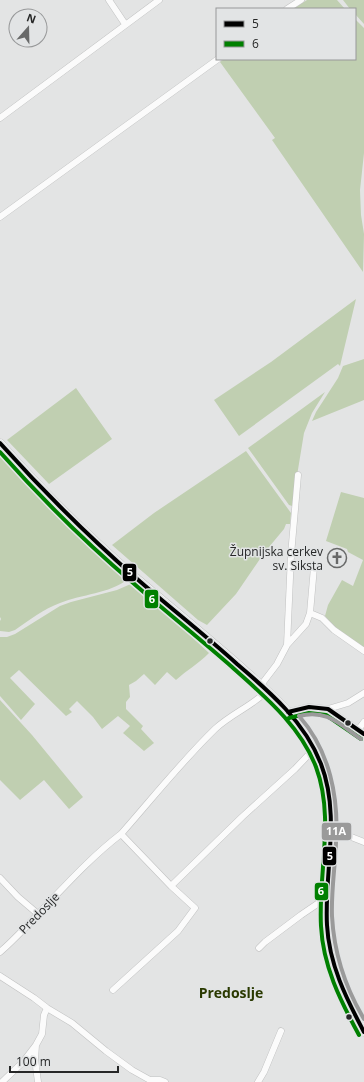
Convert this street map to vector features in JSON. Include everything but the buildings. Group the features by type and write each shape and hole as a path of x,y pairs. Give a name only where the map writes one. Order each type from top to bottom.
{"street":[{"path":"109,0 125,24"},
{"path":"0,118 159,0"},
{"path":"288,8 298,1"},
{"path":"0,217 217,60"},
{"path":"0,443 67,515 264,688 288,712 307,736 323,771 327,787 331,832 326,898 327,926 333,963 347,1001 364,1032"},
{"path":"288,645 291,555 298,475"},
{"path":"314,567 310,613 322,618 334,630 364,651"},
{"name":"Predoslje","path":"0,953 106,845 121,834 216,729 229,718 260,698 288,645 306,624 310,613"},
{"path":"288,712 309,707 328,709 348,703 364,693"},
{"path":"328,709 364,734"},
{"path":"358,730 364,722"},
{"path":"171,886 242,817 295,769 314,749"},
{"path":"331,832 341,833 364,842"},
{"path":"113,990 178,930 195,908 171,886 121,834"},
{"path":"0,878 18,897 38,914"},
{"path":"259,948 301,915 326,898"},
{"path":"0,976 72,1023 106,1051 149,1081 160,1080 165,1082"},
{"path":"2,1082 23,1062 36,1045 42,1034 44,1015 47,1008"},
{"path":"258,1082 264,1072 281,1031"},
{"path":"36,1045 35,1059 38,1082"}],"green space":[{"path":"307,0 337,0 344,8 295,8"},
{"path":"343,0 364,0 364,24 356,15 356,8 349,8"},
{"path":"356,20 364,28 364,153 360,190 361,215 364,234 363,272 272,140 275,138 220,62 223,60 356,60"},
{"path":"356,299 340,366 338,364 239,436 214,400 271,362"},
{"path":"364,359 364,400 312,421 316,412 338,378 343,366"},
{"path":"76,388 112,439 49,484 7,440"},
{"path":"325,392 312,413 304,433 292,506 289,505 248,448"},
{"path":"246,451 291,513 290,524 286,524 284,529 264,553 236,594 207,625 198,620 112,545 154,513"},
{"path":"3,456 57,512 128,576 128,579 112,588 54,605 15,630 9,632 0,631 0,457"},
{"path":"341,492 364,498 364,648 332,625 325,616 328,605 342,580 353,586 363,560 348,552 347,549 326,541"},
{"path":"133,583 143,588 187,628 193,638 209,653 176,680 167,672 155,685 144,674 129,685 130,697 126,702 126,709 143,726 141,729 154,743 144,751 123,733 130,726 118,716 102,729 93,717 77,701 69,709 72,712 66,716 19,670 10,678 35,704 21,720 0,696 0,637 7,637 15,634 60,606 117,590"},
{"path":"0,700 32,735 83,797 69,809 44,780 20,800 0,780"}],"transit line":[{"name":"5","path":"0,443 49,496 101,546 274,697 296,721 306,735 321,764 327,784 330,804 331,824 327,905 328,939 335,967 345,993 364,1032"},
{"name":"6","path":"0,452 47,503 80,535 115,567 220,656 268,700 301,738 316,767 322,786 325,826 321,906 322,941 329,969 339,996 359,1035"},
{"name":"5","path":"288,712 309,707 328,709 364,734"},
{"name":"6","path":"289,718 309,713 326,715 361,739"},
{"name":"11A","path":"361,739 339,723 325,716 309,714 299,716 310,730 318,744 325,760 334,792 337,826 332,898 333,930 338,957 346,982 364,1019"}],"place":[{"name":"Župnijska cerkev sv. Siksta","path":"337,558"}],"district":[{"name":"Predoslje","path":"231,992"}]}
